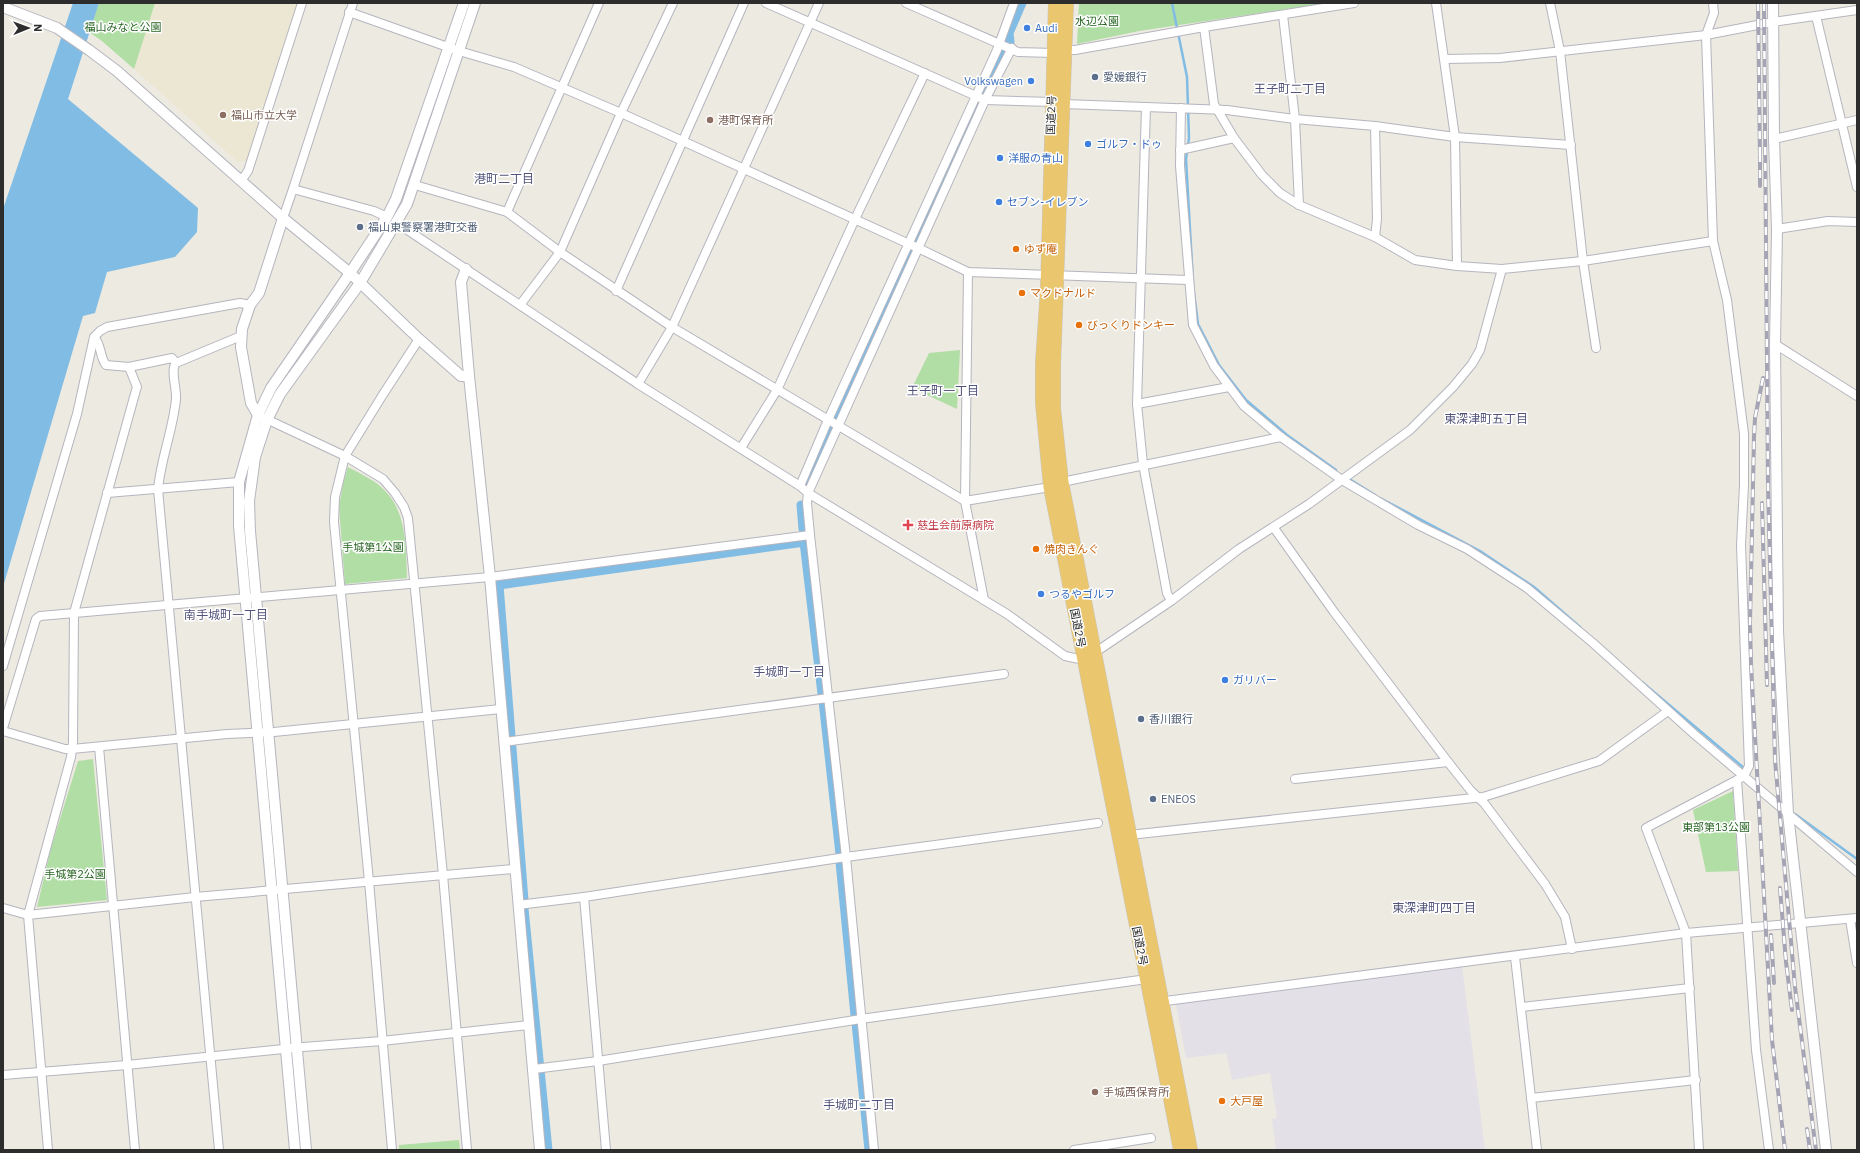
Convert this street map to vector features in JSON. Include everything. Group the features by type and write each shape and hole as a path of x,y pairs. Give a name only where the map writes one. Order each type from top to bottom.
{"highway":[{"name":"国道2号","path":"1055,3 1059,51 1058,103 1052,275 1042,363 1042,404 1147,979 1157,1002 1191,1150"},
{"name":"国道2号","path":"1059,51 1067,3"},
{"name":"国道2号","path":"1089,656 1129,835 1180,1150"}],"street":[{"path":"241,181 248,171 302,3"},
{"path":"353,3 259,293 250,306 242,329 241,347 251,402 263,418 345,456 383,478 404,507 408,518 443,875 467,1150"},
{"path":"251,598 239,526 239,482 263,418 360,283 407,204 415,185 455,49 464,3"},
{"path":"295,1150 272,890 262,732 251,598 249,501 255,456 271,388 350,274 387,217 396,199 455,49 475,3"},
{"path":"507,212 600,3"},
{"path":"520,305 560,252 621,113 672,3"},
{"path":"616,291 744,3"},
{"path":"766,3 980,97 1058,103 1217,110 1374,126 1454,137 1572,145"},
{"path":"638,384 672,327 745,170 819,3"},
{"path":"906,3 1018,52 1075,50 1204,26 1354,3"},
{"path":"980,97 1007,46 1014,3"},
{"path":"1436,3 1445,59 1454,137 1458,266"},
{"path":"1550,3 1560,51 1572,145 1583,261 1596,348"},
{"path":"1699,1150 1686,933 1646,828 1741,778 1749,766 1741,545 1744,485 1744,434 1728,308 1713,242 1706,35 1714,13 1713,3"},
{"path":"1773,3 1774,140 1777,229 1775,344 1778,631 1788,814 1799,922 1826,1150"},
{"path":"3,7 57,28 90,50 138,90 283,218 350,274 461,376 469,376"},
{"path":"1445,59 1500,58 1706,35 1773,22 1857,10"},
{"path":"349,12 455,49 514,67 621,113 968,272 1188,280"},
{"path":"1282,15 1295,119 1299,205"},
{"path":"1816,16 1857,188"},
{"path":"1204,26 1214,104 1234,138 1262,175 1280,193 1299,205 1375,237 1415,260 1458,266 1502,268 1583,261 1713,242"},
{"path":"800,486 833,423 980,97 1007,46"},
{"path":"741,448 777,390 855,219 925,73"},
{"path":"1146,106 1137,404 1143,464 1167,593 1171,601"},
{"path":"1181,108 1180,150 1188,280 1193,325 1214,366 1244,406 1281,437 1342,480 1418,525 1467,549 1527,588 1593,643 1741,778 1788,814 1857,872"},
{"path":"1774,140 1857,120"},
{"path":"1374,126 1377,219 1375,237"},
{"path":"1180,150 1234,138"},
{"path":"415,185 507,212 560,252 616,291 672,327 965,501 1056,485 1143,464 1281,437"},
{"path":"293,189 374,211 387,217"},
{"path":"1777,229 1828,221 1857,222"},
{"path":"396,223 638,384 741,448 800,486 808,493 1007,614 1065,656 1089,656 1171,601 1239,550 1274,528 1410,430 1453,387 1472,364 1480,350 1502,268"},
{"path":"466,269 462,282 469,376 490,577 514,869 534,1069 540,1150"},
{"path":"968,272 965,501 984,600"},
{"path":"3,666 77,414 94,337 100,330 107,327 240,303 250,306"},
{"path":"219,1150 158,489 162,461 176,398 174,368 176,363 241,336"},
{"path":"94,337 98,342 102,360 106,365 129,367 172,358 176,363"},
{"path":"392,1150 369,881 334,515 335,497 345,456 419,339"},
{"path":"1775,344 1857,396"},
{"path":"48,1150 43,1072 28,915 72,749 74,613 137,387 129,367"},
{"path":"1137,404 1229,387"},
{"path":"833,423 808,493 807,503 846,857 874,1150"},
{"path":"107,494 239,482"},
{"path":"1274,528 1334,612 1448,762 1477,797 1484,803 1545,884 1565,917 1572,949"},
{"path":"501,709 354,724 227,734 72,749 65,749 3,730 36,619 40,616 490,577 810,535"},
{"path":"504,742 1004,674"},
{"path":"1129,835 1477,797 1599,761 1668,711"},
{"path":"262,732 283,889 306,1150"},
{"path":"99,747 135,1150"},
{"path":"1295,779 1448,762"},
{"path":"1741,778 1747,928 1756,1050 1769,1150"},
{"path":"518,905 584,897 846,857 1098,823"},
{"path":"3,908 28,915 195,897 514,869"},
{"path":"584,897 606,1150"},
{"path":"1157,1002 1404,969 1515,957 1686,933 1799,922 1854,919 1857,963"},
{"path":"1515,957 1537,1150"},
{"path":"534,1069 598,1061 861,1019 1147,979"},
{"path":"1521,1007 1690,988"},
{"path":"3,1076 127,1065 297,1047 382,1041 529,1024"},
{"path":"1531,1098 1696,1080"},
{"path":"1074,1150 1151,1138"}],"shaded area":[{"name":"福山市立大学","path":"155,3 298,3 247,160 238,162 134,69"},
{"path":"1462,966 1485,1150 1276,1150 1272,1119 1277,1118 1270,1073 1232,1080 1226,1053 1186,1058 1176,1004"}],"green space":[{"name":"福山みなと公園","path":"99,3 155,3 134,69 102,41 89,32"},
{"name":"水辺公園","path":"1079,3 1328,3 1139,31 1077,44"},
{"path":"960,350 957,409 912,388 929,353"},
{"name":"手城第1公園","path":"348,467 379,485 394,502 402,522 404,533 407,578 345,584 339,507"},
{"name":"手城第2公園","path":"93,759 107,900 37,907 51,848 78,761"},
{"name":"東部第13公園","path":"1733,791 1738,871 1706,872 1693,810"},
{"path":"459,1140 460,1150 399,1150 399,1145"}],"water":[{"path":"73,3 99,3 68,99 198,208 197,232 175,257 107,272 95,313 83,316 3,587 3,209"}],"waterway":[{"path":"808,485 828,433 961,140 1001,56 1010,42 1009,33 1022,3"},
{"path":"1172,3 1187,77 1189,138 1186,159 1193,282"},
{"path":"1194,293 1198,324 1219,365 1246,400 1287,435 1336,470"},
{"path":"1351,480 1375,495"},
{"path":"1380,498 1480,551 1534,587 1580,627"},
{"path":"801,505 803,529"},
{"path":"524,900 499,585 804,542 822,694"},
{"path":"1642,682 1744,768"},
{"path":"823,701 840,854"},
{"path":"1795,814 1857,859"},
{"path":"840,862 855,1015"},
{"path":"524,909 548,1150"},
{"path":"856,1023 869,1150"}],"railway":[{"path":"1758,3 1760,159"},
{"path":"1764,3 1768,486 1775,760 1795,987 1816,1150"},
{"path":"1760,154 1760,186"},
{"path":"1763,378 1755,418 1754,437 1750,623 1751,664 1772,1040 1785,1150"},
{"path":"1762,503 1767,685"},
{"path":"1780,888 1786,962 1792,1010"},
{"path":"1771,935 1774,983"},
{"path":"1807,1129 1810,1150"}],"place":[{"name":"Audi","path":"1027,28"},
{"name":"愛媛銀行","path":"1095,77"},
{"name":"Volkswagen","path":"1031,81"},
{"name":"福山市立大学","path":"223,115"},
{"name":"港町保育所","path":"710,120"},
{"name":"ゴルフ・ドゥ","path":"1088,144"},
{"name":"洋服の青山","path":"1000,158"},
{"name":"セブン-イレブン","path":"999,202"},
{"name":"福山東警察署港町交番","path":"360,227"},
{"name":"ゆず庵","path":"1016,249"},
{"name":"マクドナルド","path":"1022,293"},
{"name":"びっくりドンキー","path":"1079,325"},
{"name":"慈生会前原病院","path":"908,525"},
{"name":"焼肉きんぐ","path":"1036,549"},
{"name":"つるやゴルフ","path":"1041,594"},
{"name":"ガリバー","path":"1225,680"},
{"name":"香川銀行","path":"1141,719"},
{"name":"ENEOS","path":"1153,799"},
{"name":"手城西保育所","path":"1095,1092"},
{"name":"大戸屋","path":"1222,1101"}],"district":[{"name":"王子町二丁目","path":"1290,89"},
{"name":"港町二丁目","path":"504,179"},
{"name":"王子町一丁目","path":"943,391"},
{"name":"東深津町五丁目","path":"1486,419"},
{"name":"南手城町一丁目","path":"226,615"},
{"name":"手城町一丁目","path":"789,672"},
{"name":"東深津町四丁目","path":"1434,908"},
{"name":"手城町二丁目","path":"859,1105"}]}
